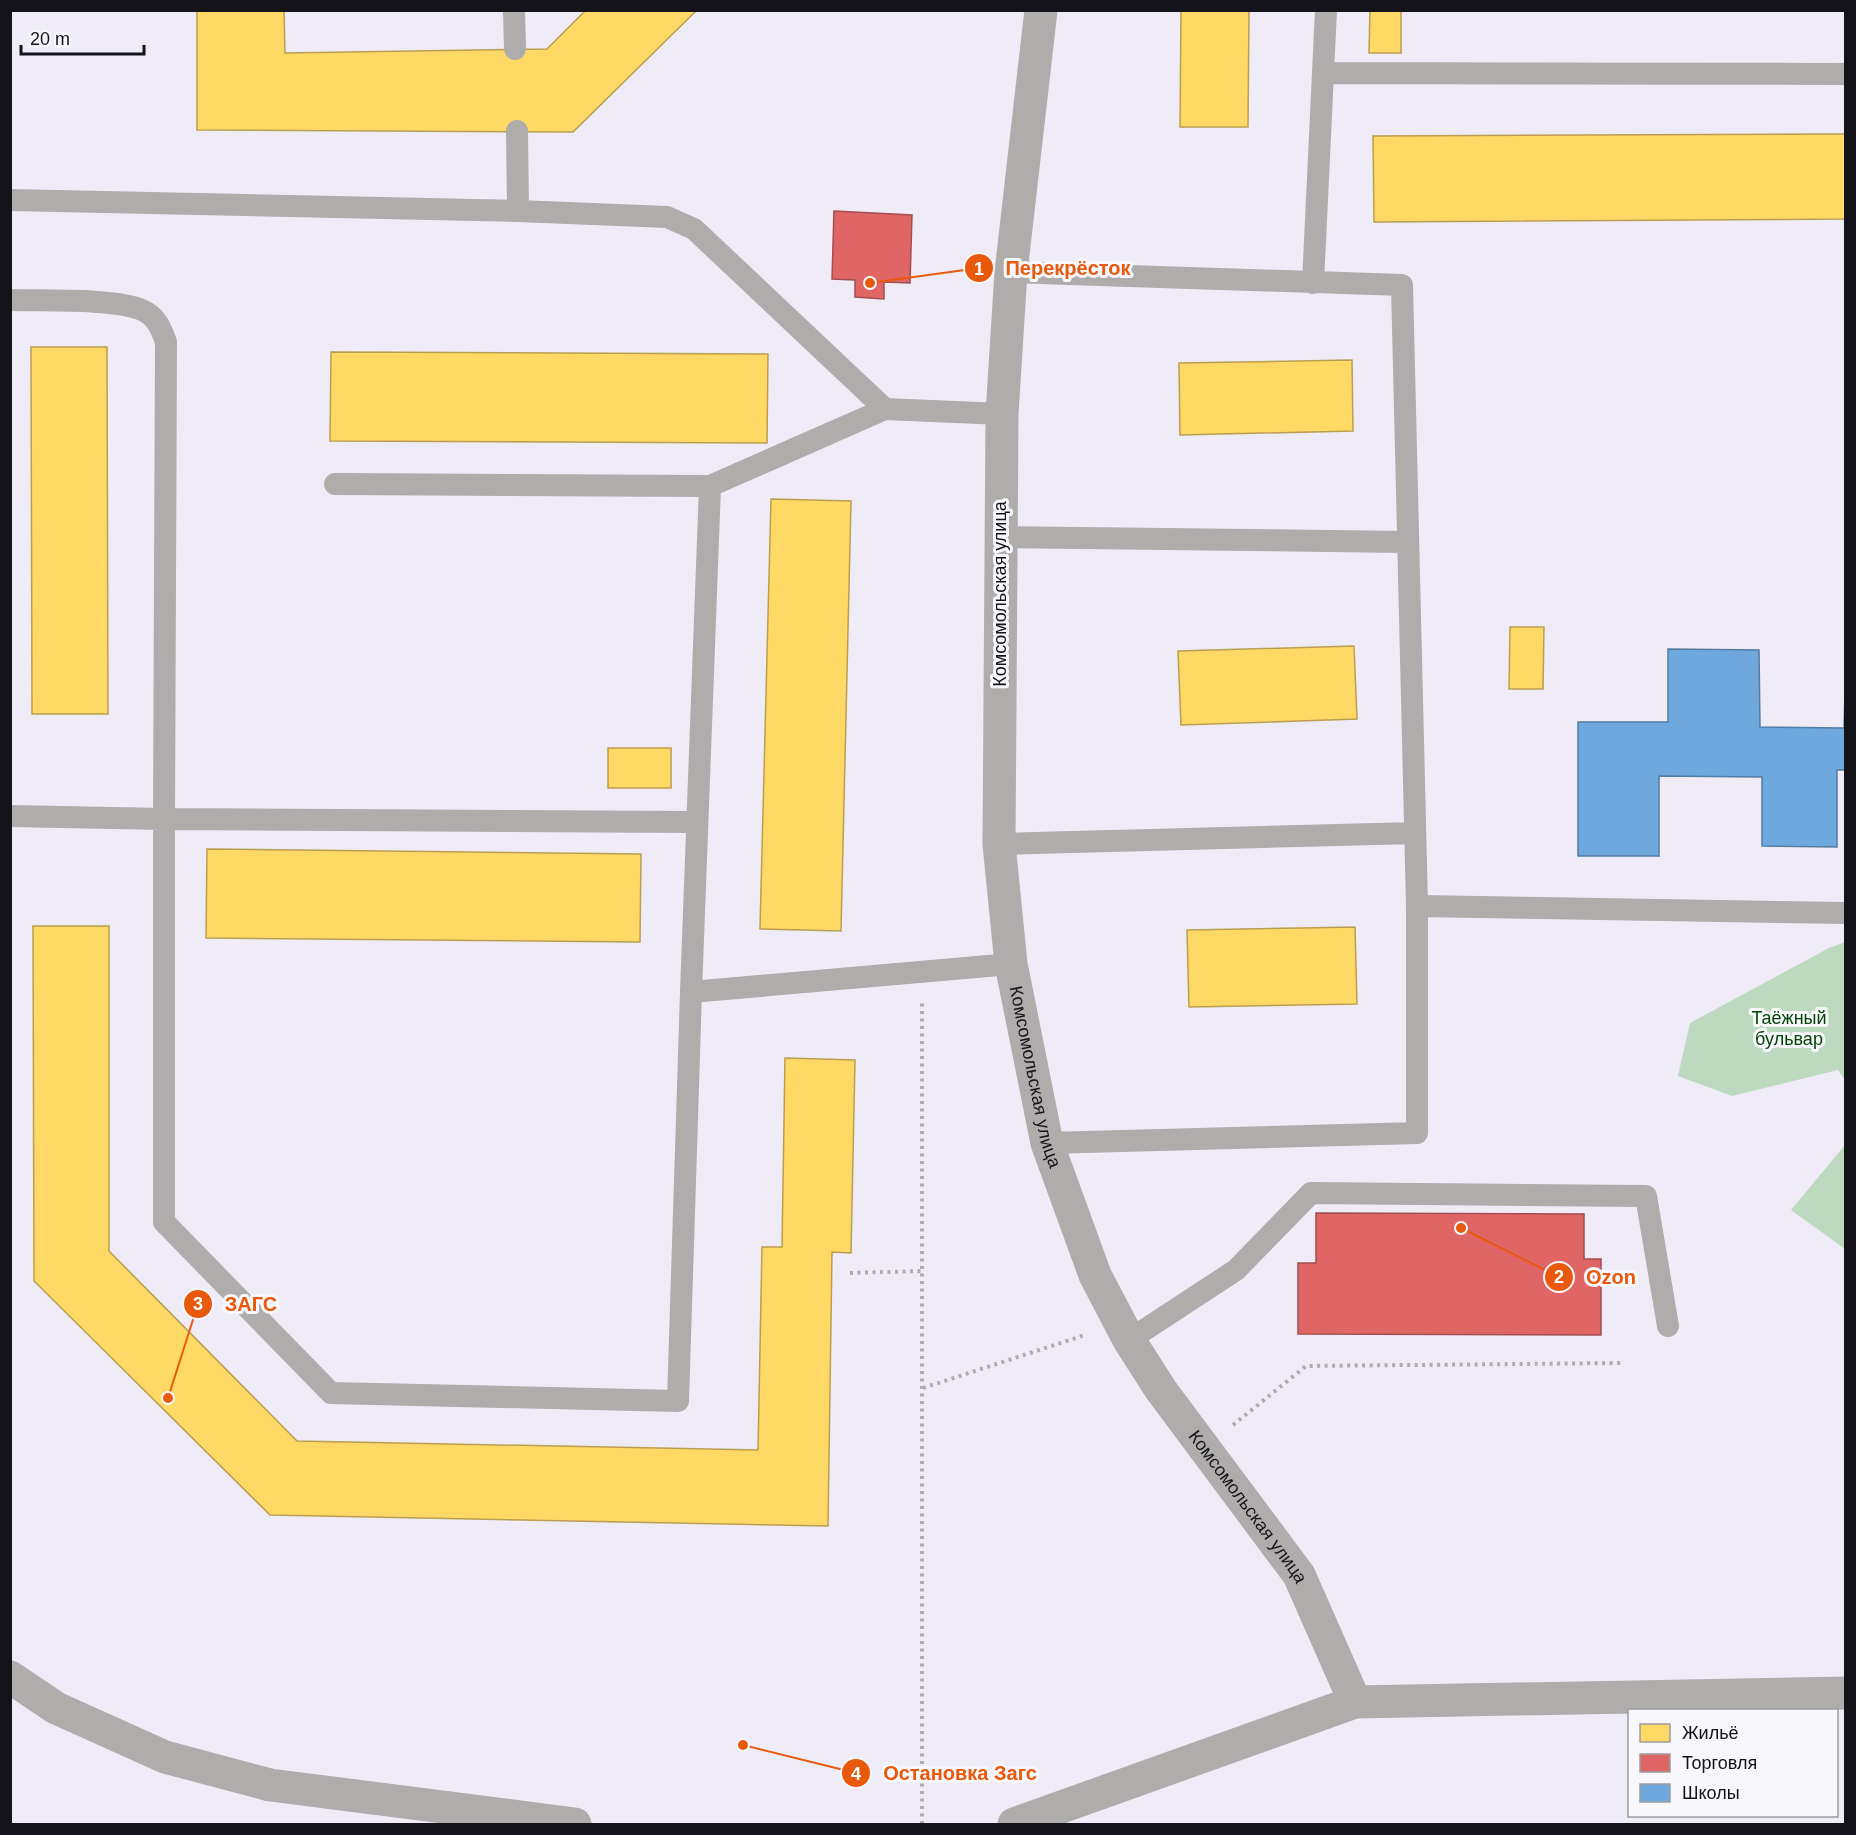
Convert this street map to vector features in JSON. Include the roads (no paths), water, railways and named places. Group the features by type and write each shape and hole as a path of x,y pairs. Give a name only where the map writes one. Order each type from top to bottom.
{"street":[{"name":"Комсомольская улица","path":"1041,10 1011,272 1002,414 999,537 999,844 1011,964 1047,1143 1095,1275 1125,1332 1161,1390 1299,1575 1355,1702"},
{"path":"10,1677 56,1708 165,1757 270,1785 576,1824"},
{"path":"1014,1824 1355,1702 1845,1693"}],"lane":[{"path":"514,10 515,49"},
{"path":"1313,283 1326,10"},
{"path":"1323,73 1845,74"},
{"path":"517,131 518,211"},
{"path":"10,200 518,211 666,217 694,229 885,409"},
{"path":"1011,272 1401,285 1414,833 1418,906 1417,1133 1047,1143"},
{"path":"10,300 123,305 143,310 160,324 166,342 164,1222 331,1393 678,1401 710,486"},
{"path":"335,483 710,486 885,409 1002,414"},
{"path":"999,537 1408,542"},
{"path":"10,816 697,822"},
{"path":"999,844 1414,833"},
{"path":"1418,906 1845,913"},
{"path":"691,992 1011,964"},
{"path":"1125,1332 1236,1270 1311,1192 1646,1196 1668,1326"}],"place":[{"name":"Перекрёсток","path":"870,283"},
{"name":"Ozon","path":"1461,1228"},
{"name":"ЗАГС","path":"168,1398"},
{"name":"Остановка Загс","path":"743,1745"}],"park label":[{"name":"Таёжный бульвар","path":"1789,1028"}]}
